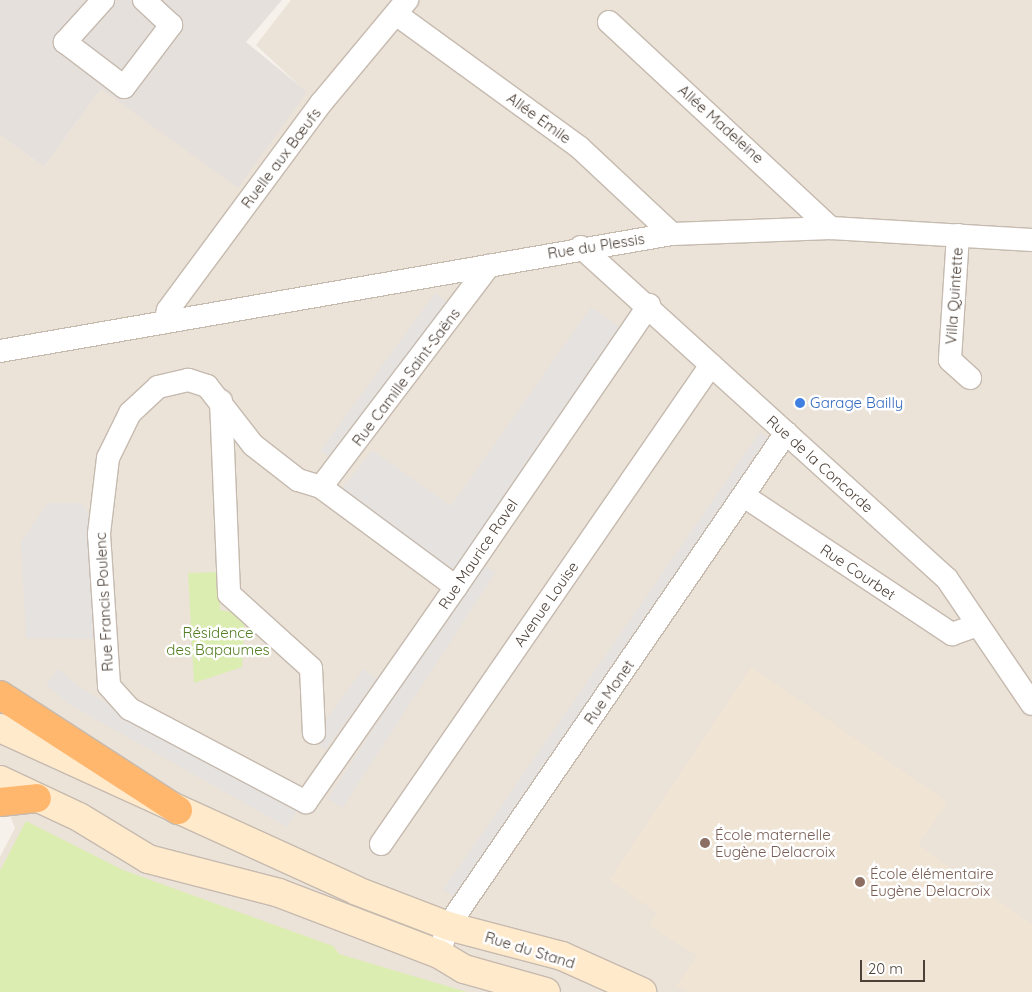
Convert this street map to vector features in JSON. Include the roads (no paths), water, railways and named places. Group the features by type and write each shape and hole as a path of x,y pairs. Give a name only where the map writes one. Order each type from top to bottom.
{"highway":[{"path":"0,695 178,810"},
{"path":"0,802 37,798"}],"street":[{"path":"103,0 65,42 124,87 171,25 144,0"},
{"name":"Allée Émile","path":"402,7 579,147 672,234"},
{"name":"Ruelle aux Bœufs","path":"166,322 168,310 310,118 402,7"},
{"name":"Allée Madeleine","path":"609,22 831,228"},
{"name":"Rue du Plessis","path":"0,351 489,266 581,247 672,234 831,228 1032,240"},
{"name":"Villa Quintette","path":"958,235 950,360 970,378"},
{"name":"Rue de la Concorde","path":"581,247 649,305 711,365 947,579 975,626 1032,704"},
{"name":"Rue Camille Saint-Saëns","path":"322,487 489,266"},
{"name":"Rue Maurice Ravel","path":"306,802 649,305"},
{"name":"Avenue Louise","path":"381,844 711,365"},
{"name":"Rue Francis Poulenc","path":"221,401 207,386 188,380 158,387 130,412 108,458 99,534 109,686 130,709 306,802"},
{"path":"221,401 253,445 298,480 322,487 456,587"},
{"path":"221,401 229,594 311,668 314,733"},
{"name":"Rue Monet","path":"439,954 448,926 786,433"},
{"name":"Rue Courbet","path":"744,496 952,634 975,626"},
{"name":"Rue du Stand","path":"0,728 178,810 416,914 448,926 562,956 642,992"},
{"path":"0,780 37,798 148,859 251,884 439,954 464,969 546,992"}],"place":[{"name":"Garage Bailly","path":"800,403"},
{"name":"École maternelle Eugène Delacroix","path":"705,843"},
{"name":"École élémentaire Eugène Delacroix","path":"860,882"}],"park label":[{"name":"Résidence des Bapaumes","path":"218,640"}]}
